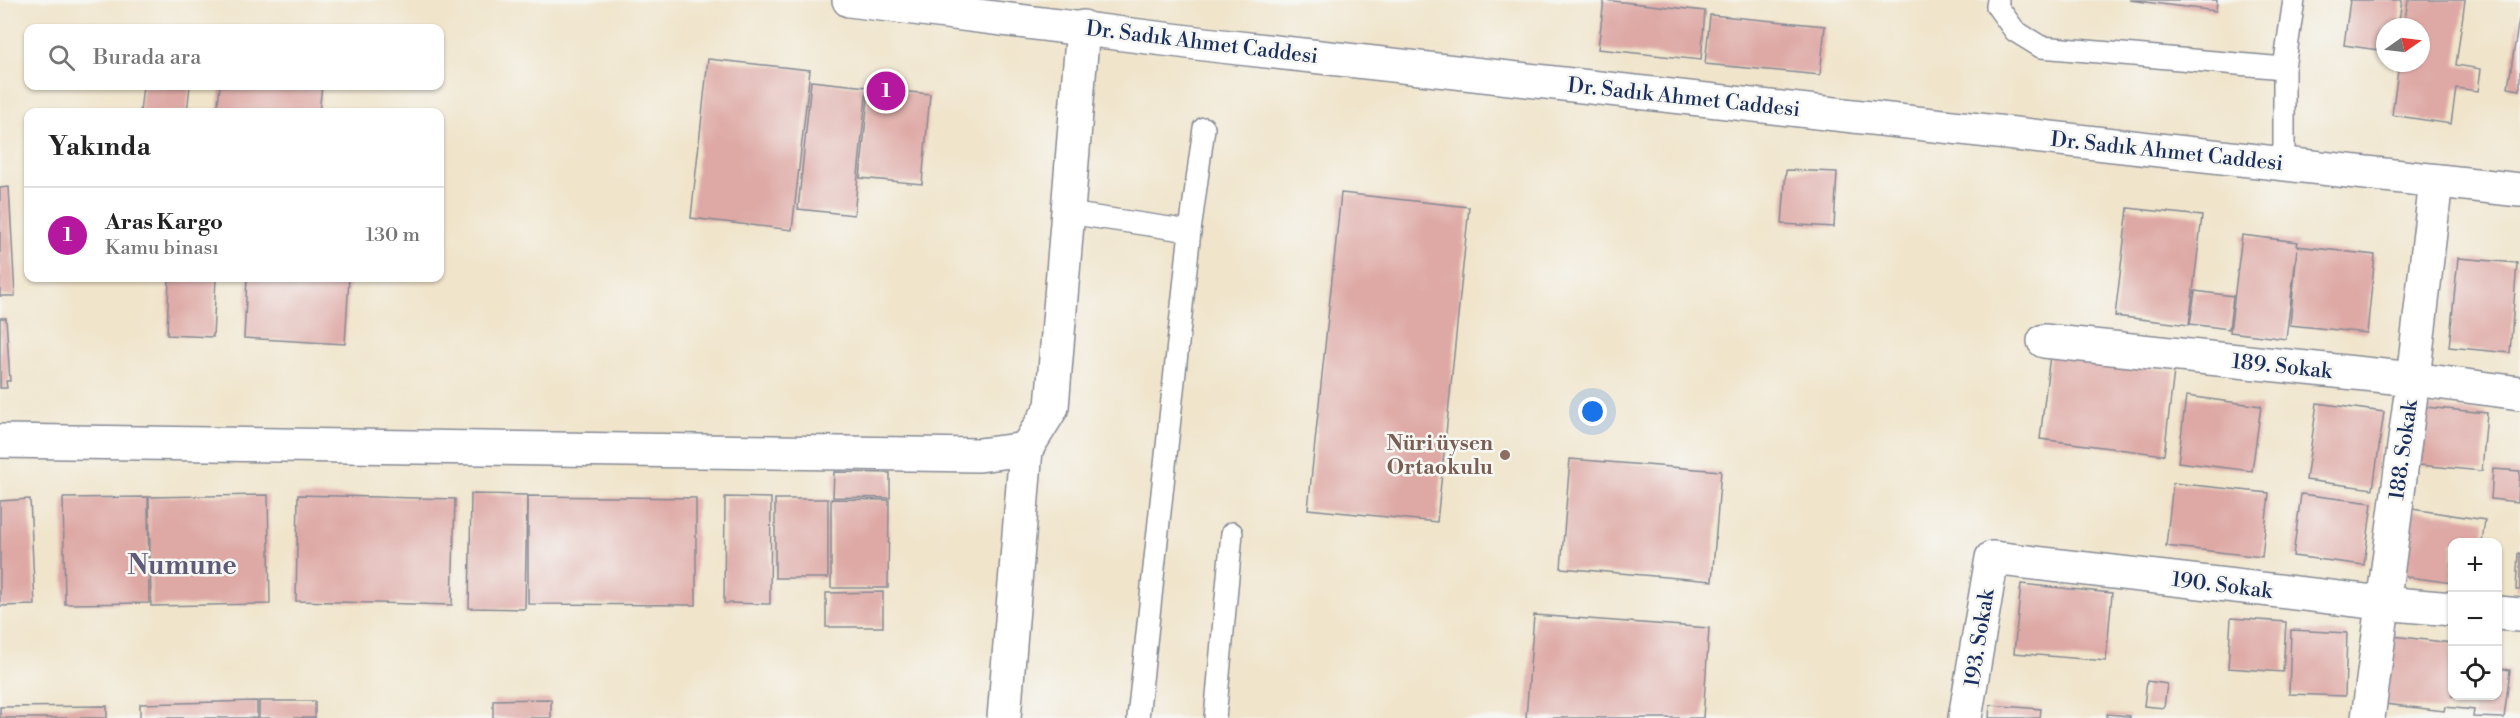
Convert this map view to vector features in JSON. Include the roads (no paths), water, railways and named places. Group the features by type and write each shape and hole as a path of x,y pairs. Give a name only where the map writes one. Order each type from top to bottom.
{"street":[{"name":"Dr. Sadık Ahmet Caddesi","path":"849,0 1083,27 1221,46 2520,190"},
{"path":"1004,718 1026,449 1052,407 1083,27"},
{"name":"188. Sokak","path":"2368,718 2413,379 2436,181"},
{"name":"189. Sokak","path":"2044,341 2413,379 2520,393"},
{"path":"0,441 979,455 1026,449"},
{"name":"190. Sokak","path":"1992,558 2448,609"},
{"name":"193. Sokak","path":"1965,718 1992,558"},
{"path":"2502,613 2520,615"}],"lane":[{"path":"1998,0 1997,6 2015,31 2041,47 2284,68"},
{"path":"2284,164 2284,68 2294,0"},
{"path":"1138,718 1190,231 1204,128"},
{"path":"1068,213 1190,231"},
{"path":"1215,718 1232,533"}],"place":[{"name":"Aras Kargo","path":"886,91"},
{"name":"Nüri üysen Ortaokulu","path":"1505,455"}],"district":[{"name":"Numune","path":"182,565"}]}
